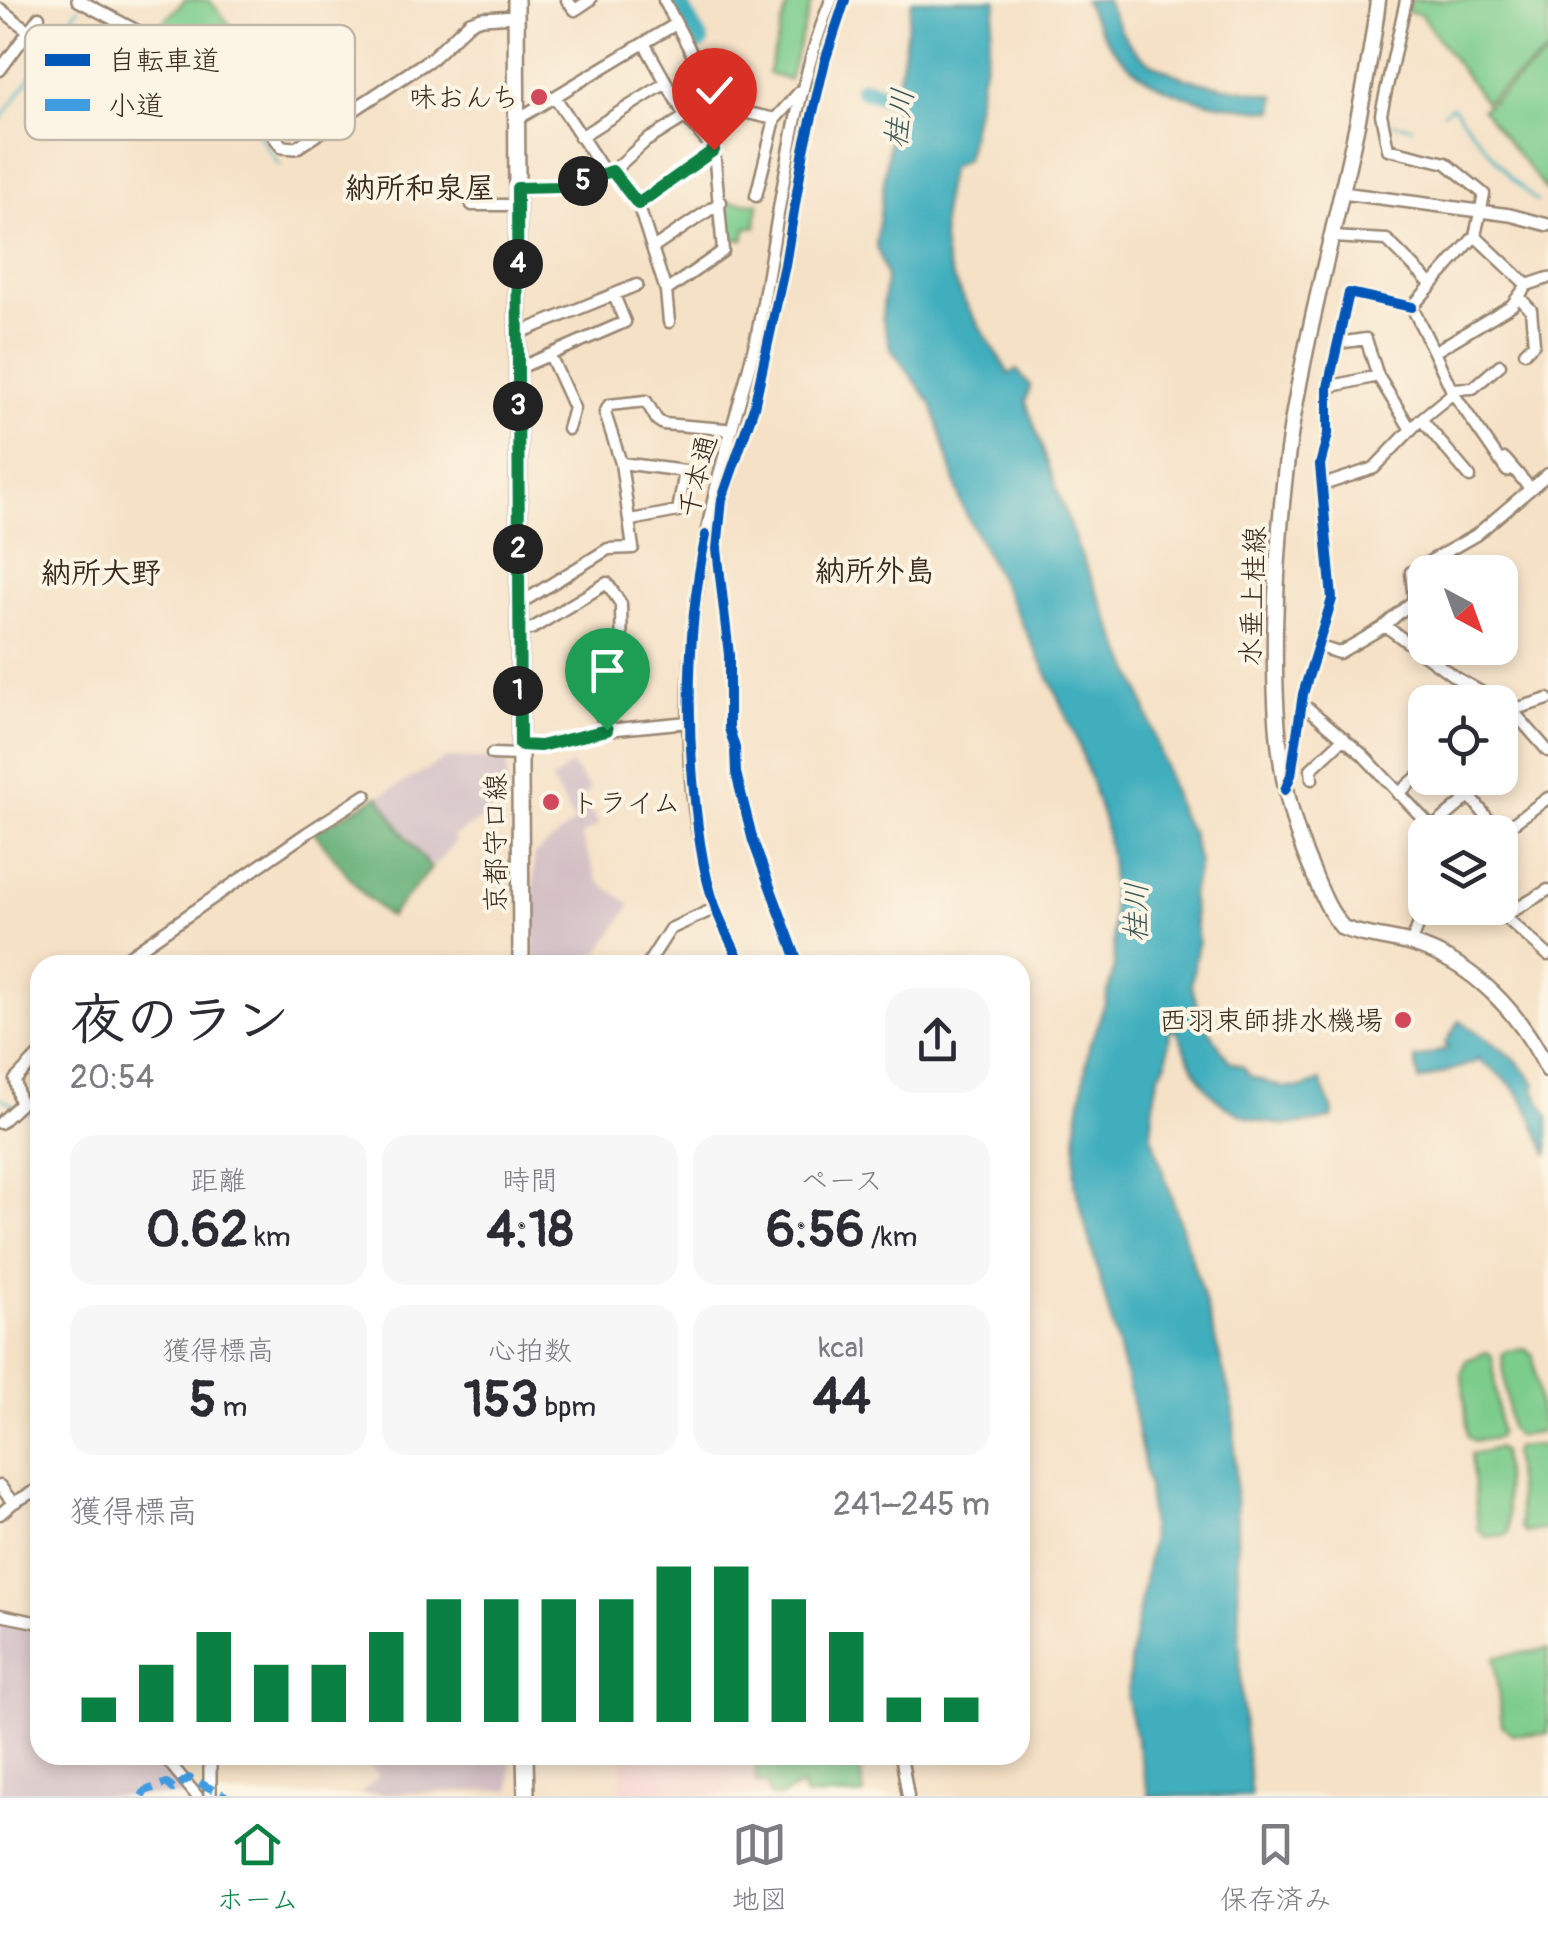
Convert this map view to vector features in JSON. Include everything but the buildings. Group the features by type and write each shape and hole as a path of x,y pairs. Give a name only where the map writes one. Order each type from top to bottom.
{"main road":[{"name":"水垂上桂線","path":"1378,0 1365,87 1297,393 1279,519 1274,675 1286,790 1302,847 1337,921 1353,932 1411,944 1442,956 1498,996 1528,1035 1548,1070"},
{"name":"京都守口線","path":"516,8 521,955"},
{"path":"525,1765 526,1796"}],"street":[{"path":"78,0 126,25"},
{"path":"567,0 575,10 590,0"},
{"path":"472,204 561,187 609,172 646,142 727,91 710,61 693,56 664,0"},
{"name":"千本通","path":"737,955 716,908 696,822 688,722 691,617 715,490 756,338 804,88 831,0"},
{"path":"1406,0 1381,114 1383,137 1388,149 1446,163 1484,194 1475,236 1412,307"},
{"path":"355,109 432,58 470,22 516,8"},
{"path":"0,10 25,29"},
{"path":"34,25 39,17"},
{"path":"516,120 676,24"},
{"path":"0,69 25,37"},
{"path":"644,43 685,116 714,150 721,202 723,251 666,291"},
{"path":"580,137 666,83"},
{"path":"756,196 775,119 804,88"},
{"path":"555,96 580,137 638,204 666,291 669,322"},
{"path":"734,110 775,119"},
{"path":"277,140 287,149 308,140"},
{"path":"638,204 714,150"},
{"path":"1342,193 1548,225"},
{"path":"652,248 721,202"},
{"path":"1475,236 1527,285"},
{"path":"1332,238 1387,240 1431,284"},
{"path":"1434,352 1520,298 1527,285 1548,278"},
{"path":"518,333 637,285"},
{"path":"518,370 625,322 614,294"},
{"path":"1286,790 1292,775 1301,708 1333,588 1320,466 1328,434 1328,387 1349,294 1412,307"},
{"path":"1520,298 1531,310 1534,342 1525,352"},
{"path":"1412,307 1452,391 1508,470"},
{"path":"1338,343 1366,340 1378,376 1410,428"},
{"path":"550,355 574,408 568,429"},
{"path":"1323,485 1374,468 1410,428 1452,391 1473,388 1500,365"},
{"path":"1328,387 1378,376"},
{"path":"518,604 608,549 633,548 621,462 604,413 609,404 646,401 656,420 663,424 725,429 730,433"},
{"path":"1421,419 1470,477"},
{"path":"1478,430 1486,433 1530,488"},
{"path":"621,462 685,471 678,511 631,520"},
{"path":"1320,647 1339,653 1382,628 1414,600 1411,572 1476,535 1548,474"},
{"path":"518,633 534,628 607,583 622,604 622,664 588,683 607,730"},
{"path":"1382,628 1388,628 1469,685"},
{"path":"1518,708 1548,699"},
{"path":"1301,708 1309,708 1344,738 1419,815"},
{"path":"1518,717 1548,751"},
{"path":"492,754 607,730 688,722"},
{"path":"1312,780 1311,769 1344,738"},
{"path":"1398,794 1408,785"},
{"path":"130,955 306,832 366,795"},
{"path":"1450,815 1470,796 1486,815"},
{"path":"1518,820 1548,798"},
{"path":"1518,903 1548,890"},
{"path":"653,955 670,929 716,908"},
{"path":"1411,944 1418,925"},
{"path":"1514,925 1548,954"},
{"path":"0,1123 19,1106 15,1080 30,1064"},
{"path":"0,1486 13,1502"},
{"path":"0,1514 30,1493"},
{"path":"0,1614 30,1621"},
{"path":"172,1765 197,1796"},
{"path":"210,1765 210,1796"},
{"path":"903,1765 908,1796"}],"shaded area":[{"path":"447,758 507,760 507,803 452,837 456,841 433,868 406,837 380,796"},
{"path":"571,764 590,790 581,797 599,824 581,836 598,881 631,905 598,955 534,955 534,855 575,822 551,781"},
{"path":"0,1622 30,1628 30,1765 166,1765 184,1796 0,1796"},
{"path":"370,1765 511,1765 511,1790 360,1794 379,1776"},
{"path":"621,1765 863,1765 867,1796 803,1796 801,1788 787,1796 625,1796 620,1790"}],"green space":[{"path":"185,0 209,0 230,25 162,25"},
{"path":"789,0 812,0 789,80 768,74"},
{"path":"1410,0 1548,0 1548,52 1485,102 1420,14 1407,12"},
{"path":"1548,55 1548,193 1482,109"},
{"path":"725,202 758,203 756,227 747,227 744,239 726,239"},
{"path":"379,796 431,869 389,917 363,894 314,832"},
{"path":"1525,1349 1533,1356 1542,1429 1539,1433 1516,1436 1510,1429 1502,1355"},
{"path":"1487,1352 1492,1356 1500,1433 1497,1438 1474,1441 1468,1436 1462,1373 1467,1360"},
{"path":"1516,1447 1544,1447 1548,1529 1525,1533 1521,1528 1513,1452"},
{"path":"1497,1448 1502,1452 1509,1531 1506,1535 1486,1537 1478,1530 1471,1454"},
{"path":"1548,1649 1548,1734 1512,1734 1502,1725 1494,1657"},
{"path":"756,1765 860,1765 864,1795 805,1796 801,1785 782,1796 770,1796 767,1783 756,1783"}],"water":[{"name":"桂川","path":"912,0 997,0 966,159 950,168 944,200 945,255 964,299 1009,374 1017,370 1030,385 1026,402 1077,546 1141,693 1180,815 1191,832 1199,864 1191,895 1198,941 1191,985 1202,1020 1230,1062 1243,1067 1250,1076 1281,1087 1300,1088 1321,1081 1333,1112 1332,1118 1316,1122 1283,1124 1236,1112 1209,1091 1176,1030 1170,1031 1167,1061 1159,1074 1155,1094 1151,1133 1204,1298 1234,1410 1241,1694 1251,1796 1149,1796 1127,1700 1151,1540 1148,1485 1131,1396 1075,1186 1077,1126 1089,1046 1114,967 1111,866 1105,825 1079,745 962,506 932,404 891,349 882,318 886,275 876,244"},
{"path":"1084,0 1106,0 1128,42 1153,64 1187,78 1276,96 1274,111 1211,103 1160,86 1118,54"},
{"path":"1460,1020 1515,1059 1536,1084 1534,1089 1548,1115 1548,1155 1516,1090 1479,1061 1479,1056 1476,1062 1419,1081 1415,1059 1449,1048 1445,1044"}],"waterway":[{"path":"677,0 700,42"},
{"path":"67,25 79,7"},
{"path":"73,16 89,25"},
{"path":"0,121 25,85"},
{"name":"桂川","path":"863,89 896,98 915,91"},
{"path":"1443,113 1452,106 1511,178 1537,202"},
{"path":"1394,124 1412,127"},
{"path":"262,140 280,166"},
{"path":"0,1098 13,1104"},
{"path":"20,1108 30,1114"}],"marked path":[{"path":"142,1796 145,1791 167,1783 173,1789 189,1778 226,1796"}],"cycle path":[{"path":"795,955 753,841 736,773 729,728 729,655 717,549 722,499 754,407 785,265 804,150 825,61 845,0"},
{"path":"1285,790 1291,775 1303,694 1332,599 1320,465 1328,434 1328,387 1349,293 1412,307"},
{"path":"706,535 690,657 693,780 707,878 737,955"}],"place":[{"name":"味おんち","path":"539,97"},
{"name":"トライム","path":"551,802"},
{"name":"西羽束師排水機場","path":"1403,1020"}],"district":[{"name":"納所和泉屋","path":"420,188"},
{"name":"納所外島","path":"875,571"},
{"name":"納所大野","path":"101,573"}],"route":[{"path":"607,730 540,746 520,745 517,188 561,187 612,171 638,204 714,150"}]}
